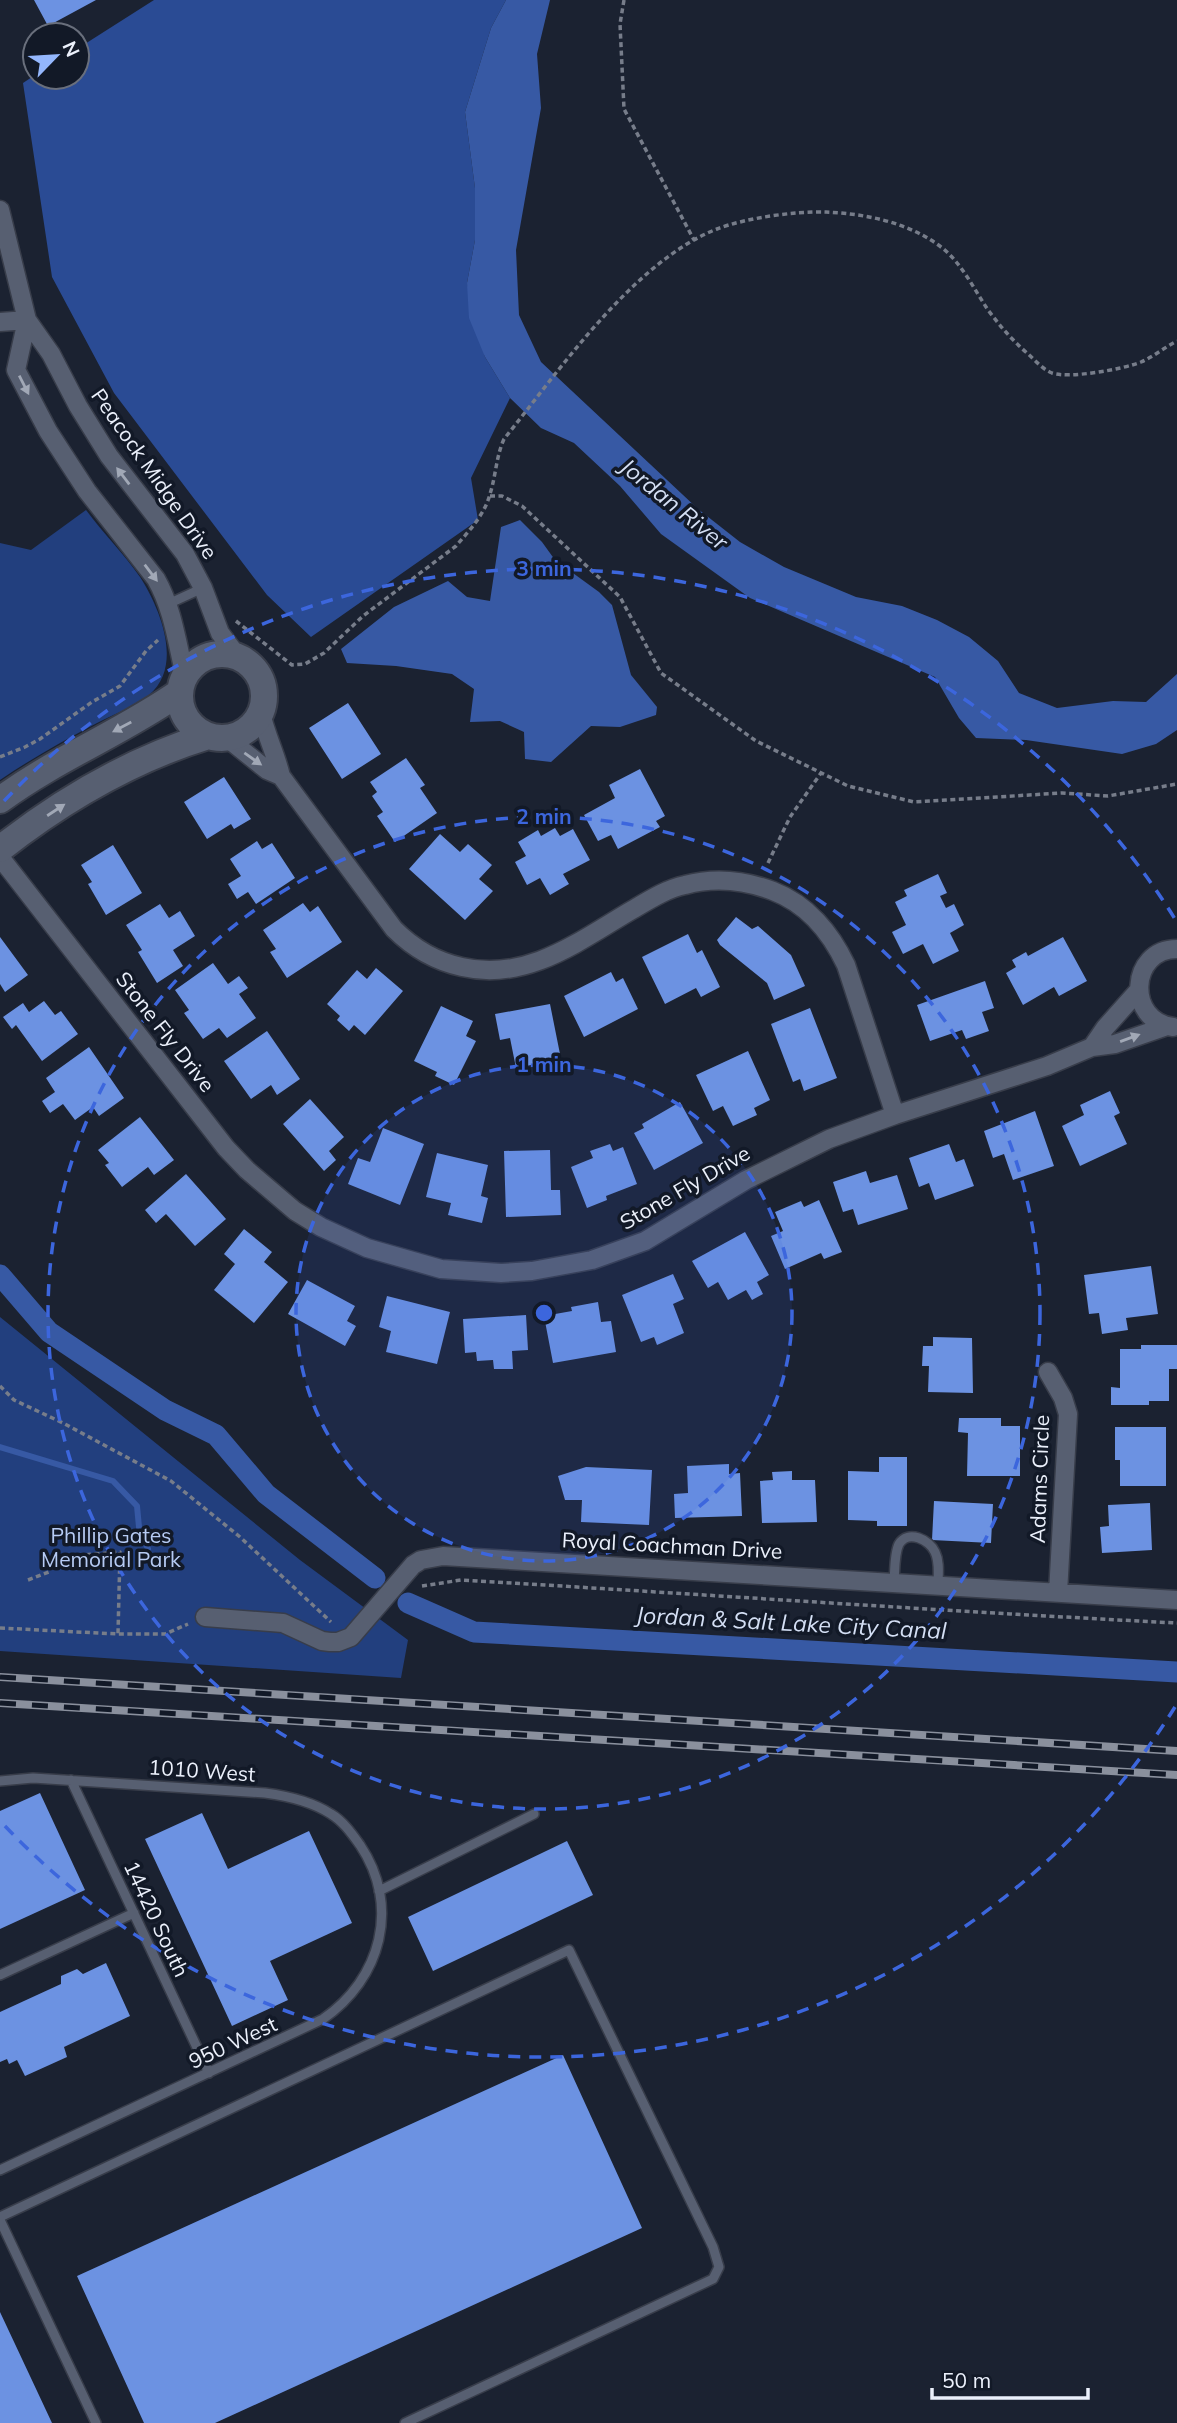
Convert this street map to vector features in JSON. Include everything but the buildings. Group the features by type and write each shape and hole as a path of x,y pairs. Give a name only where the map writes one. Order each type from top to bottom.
{"street":[{"name":"Peacock Midge Drive","path":"0,210 27,320 51,355 92,430 127,481 175,540 203,588 220,633 237,657"},
{"name":"Peacock Midge Drive","path":"27,320 16,370 86,491 156,579 169,604 182,684"},
{"path":"0,322 27,320"},
{"path":"0,800 44,770 137,720 182,684 202,659 213,654 237,657 248,662 261,680 264,703 261,713 247,730 158,753 55,810 0,849"},
{"path":"182,684 181,706 196,729 217,737 267,770 281,776"},
{"path":"261,713 281,776 394,929 418,950 451,965 490,971 508,970 539,962 648,900 683,885 723,879 760,886 779,894 813,916 838,947 895,1115"},
{"name":"Stone Fly Drive","path":"0,856 217,1137 247,1170 278,1198 321,1227 367,1248 415,1264 441,1269 502,1273 533,1271 592,1260 645,1241 746,1180 799,1152 895,1115 1047,1066 1092,1047 1115,1044 1172,1027"},
{"path":"1172,1027 1147,1013 1138,991 1143,968 1150,959 1160,952 1177,948"},
{"path":"1092,1047 1138,991"},
{"name":"Adams Circle","path":"1048,1372 1063,1398 1068,1414 1058,1592"},
{"name":"Royal Coachman Drive","path":"205,1617 283,1623 322,1641 338,1642 351,1637 413,1565 421,1560 443,1556 1177,1600"}],"lane":[{"path":"169,604 203,588"},
{"path":"894,1583 898,1546 904,1539 912,1536 925,1540 935,1550 938,1585"},
{"name":"1010 West","path":"0,1781 33,1778 71,1780 265,1793 300,1799 338,1819 355,1838 373,1867"},
{"name":"14420 South","path":"71,1780 209,2073"},
{"path":"379,1891 534,1814"},
{"name":"950 West","path":"0,2170 310,2026 346,2001 365,1977 376,1950 381,1919 379,1891 373,1867"},
{"path":"0,1975 134,1913"},
{"path":"96,2423 0,2218 569,1950 713,2247 719,2267 713,2279 405,2423"}],"path":[{"path":"624,0 620,24 624,109 694,240"},
{"path":"231,620 239,622 286,662 305,664 324,653 363,616 456,546 478,520 490,496 497,454 504,439 575,350 624,296 660,263 694,240 737,222 808,212 852,213 893,222 922,234 944,249 957,264 1004,332 1051,372 1074,375 1140,362 1177,341"},
{"path":"490,496 502,496 522,506 620,597 661,673 756,741 848,786 914,802 1062,793 1108,796 1177,783"},
{"path":"0,756 32,743 120,686 146,652 158,640 164,638"},
{"path":"768,863 790,817 821,774"},
{"path":"0,1386 14,1400 171,1481 240,1538 332,1623"},
{"path":"28,1580 49,1572 58,1557 120,1552 118,1634"},
{"path":"417,1589 423,1584 461,1580 972,1613 1177,1623"},
{"path":"0,1628 165,1634 205,1617"}],"green space":[{"path":"86,510 134,568 155,604 165,637 165,669 159,683 149,695 60,743 0,780 0,543 31,550"},
{"name":"Phillip Gates Memorial Park","path":"0,1317 300,1560 408,1640 401,1678 0,1651"}],"shaded area":[{"path":"154,0 506,0 491,28 465,112 475,188 475,240 467,283 485,357 510,398 471,478 478,520 311,637 267,595 114,393 52,277 24,91 91,91 91,40"}],"water":[{"name":"Jordan River","path":"506,0 550,0 537,54 541,108 516,250 519,315 541,362 698,509 740,542 784,567 856,597 902,606 937,620 969,637 998,661 1019,693 1057,708 1113,701 1146,702 1177,674 1177,730 1156,744 1122,754 1026,740 976,738 959,718 935,677 750,598 661,534 620,486 574,443 541,428 510,398 485,357 469,318 467,283 475,240 475,188 465,112 491,28"},
{"path":"520,520 555,560 599,592 612,605 631,675 657,707 656,715 620,727 591,726 551,762 525,759 524,732 500,721 470,722 474,689 452,674 396,666 347,663 341,649 394,607 448,581 467,597 490,601 501,527"}],"waterway":[{"name":"Jordan & Salt Lake City Canal","path":"0,1275 49,1332 165,1410 216,1435 266,1494 375,1578"},
{"path":"0,1447 113,1481 137,1506 139,1527 148,1549"},
{"name":"Jordan & Salt Lake City Canal","path":"408,1603 474,1632 1177,1672"}],"railway":[{"path":"0,1677 1177,1751"},
{"path":"0,1703 1177,1775"}]}
